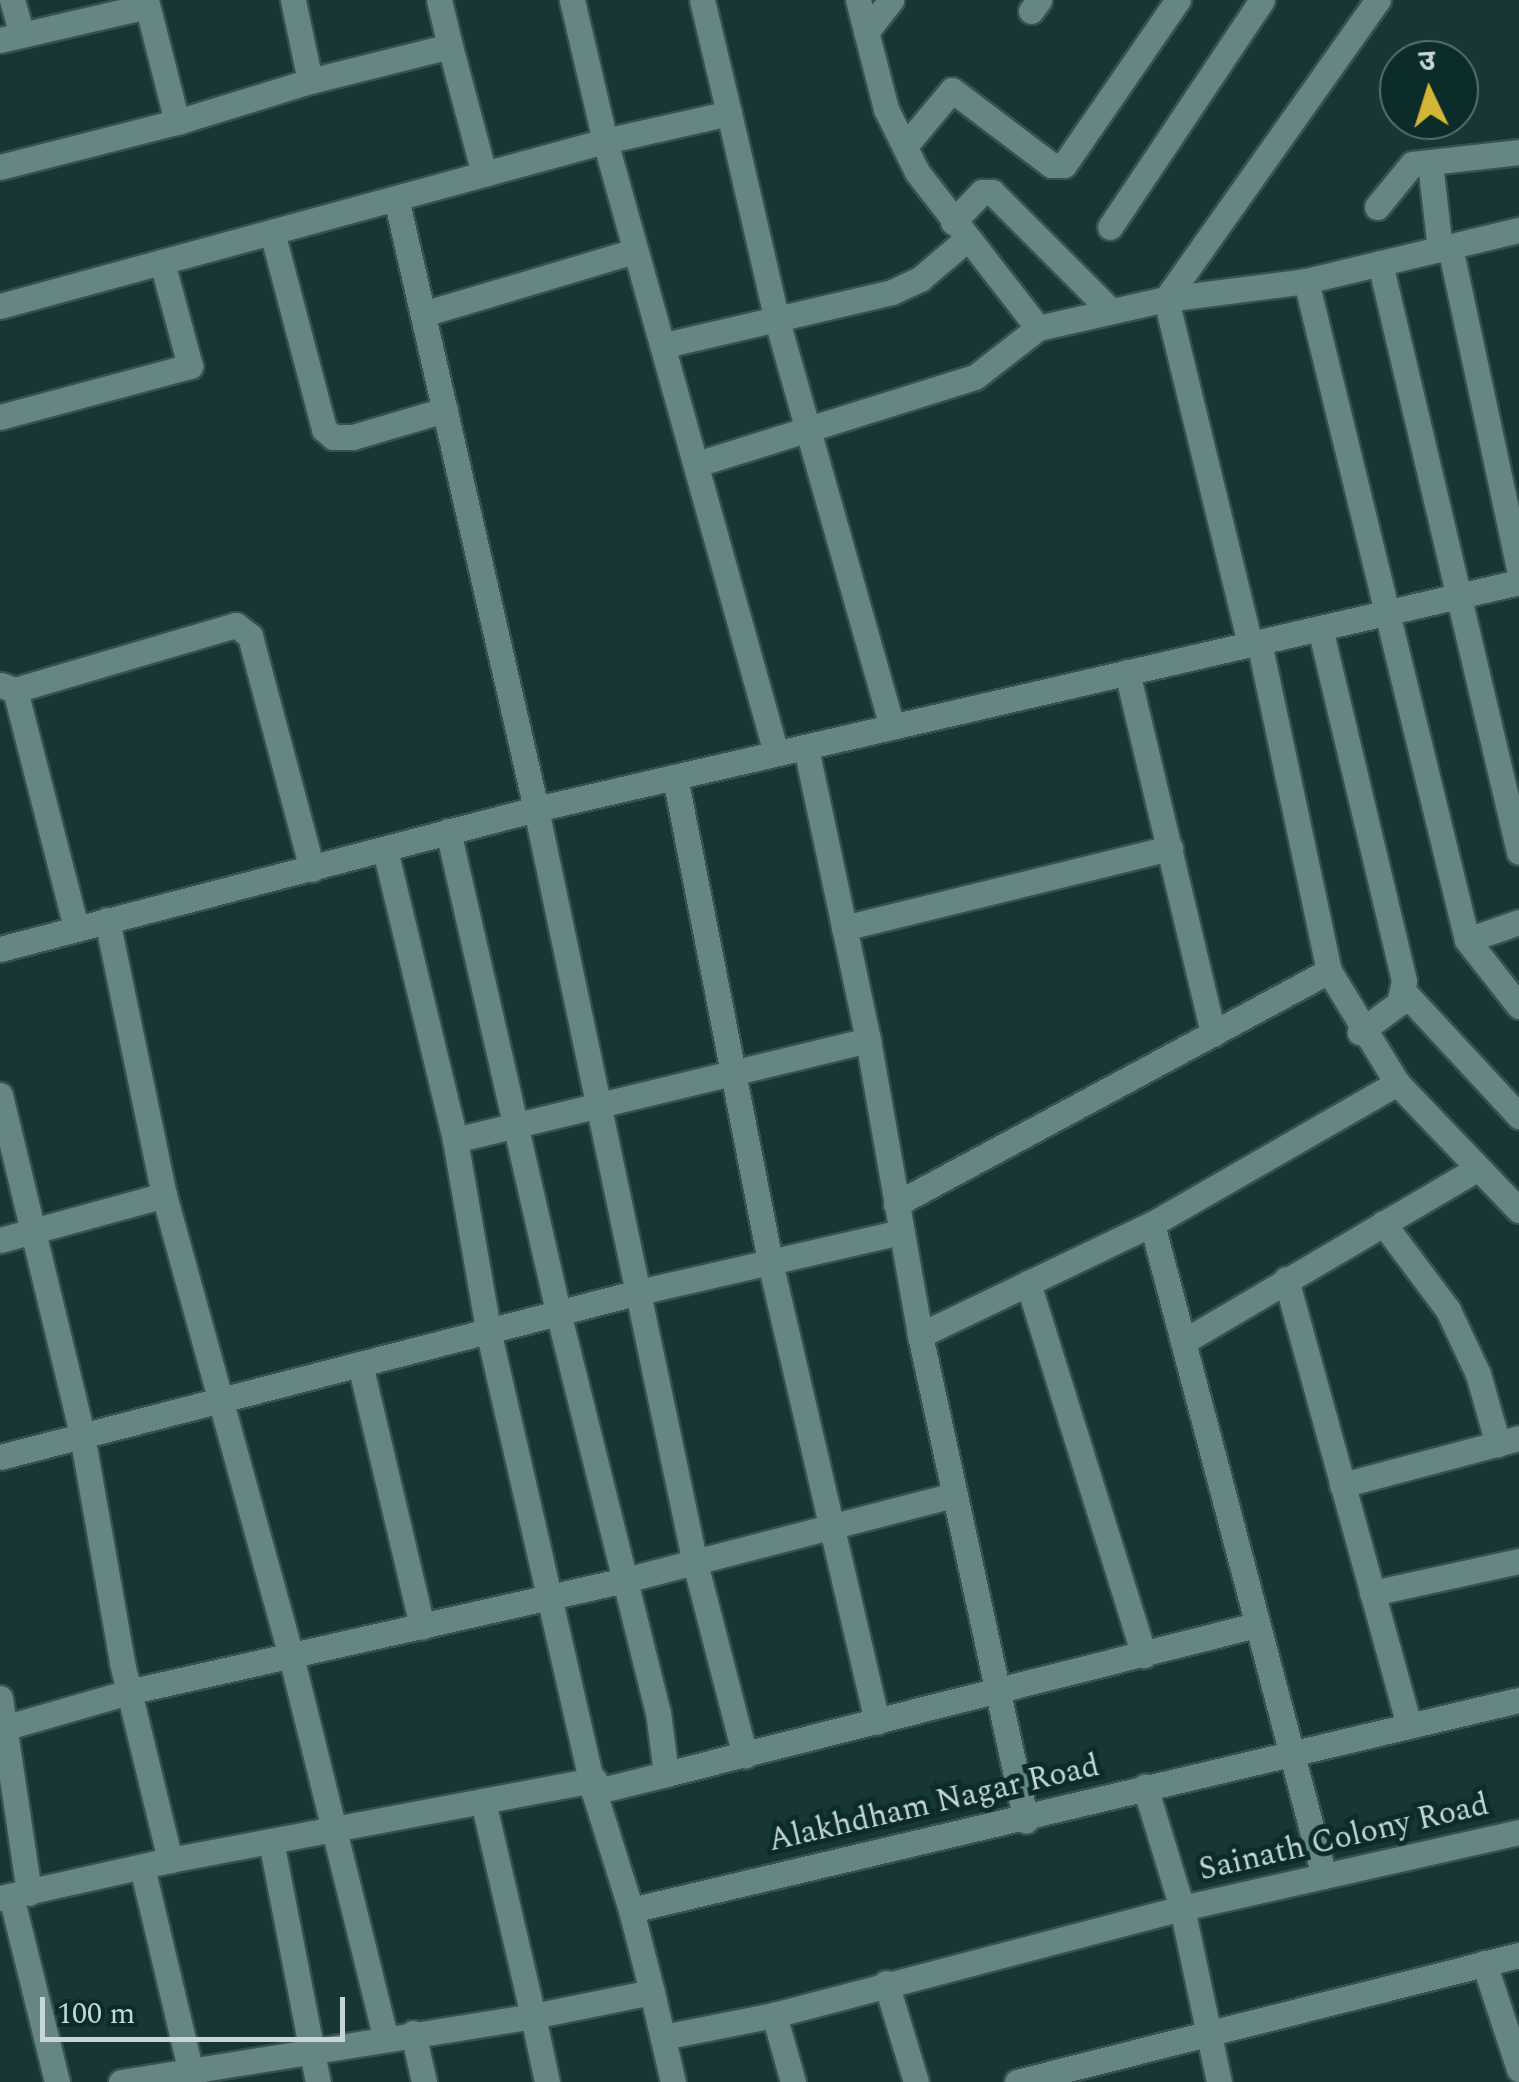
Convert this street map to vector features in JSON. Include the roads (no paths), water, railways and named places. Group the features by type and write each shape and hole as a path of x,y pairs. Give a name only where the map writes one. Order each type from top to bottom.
{"street":[{"path":"12,0 11,38 147,3 177,122"},
{"path":"293,0 310,81"},
{"path":"439,0 484,174"},
{"path":"572,0 635,251 665,344 776,753"},
{"path":"702,0 776,316 892,726"},
{"path":"858,0 886,109 905,146 960,231 1038,328"},
{"path":"866,32 891,0"},
{"path":"905,146 952,90 1051,165 1064,165 1178,0"},
{"path":"1110,226 1262,0"},
{"path":"1378,0 1166,299 1254,643 1329,971 1360,1032 1397,1083 1519,1210"},
{"path":"0,167 450,46"},
{"path":"0,306 606,141 729,113"},
{"path":"1377,207 1412,164 1516,148"},
{"path":"1430,163 1445,248 1519,569"},
{"path":"665,344 892,292 960,231 982,192 992,192 1111,310"},
{"path":"396,198 536,808 694,1558 744,1756"},
{"path":"272,232 324,429 332,437 353,437 445,410"},
{"path":"697,464 975,377 1038,328 1166,299 1306,281 1445,248 1518,237"},
{"path":"423,314 635,251"},
{"path":"0,417 190,366 162,262"},
{"path":"1380,264 1519,852"},
{"path":"1306,281 1468,940 1517,999"},
{"path":"0,949 536,808 1519,582"},
{"path":"76,928 7,687 236,626 250,636 312,869"},
{"path":"1320,628 1405,993 1519,1116"},
{"path":"1127,672 1212,1034"},
{"path":"806,748 868,1040 920,1335 994,1694 1026,1821"},
{"path":"675,776 770,1262 877,1722"},
{"path":"448,830 558,1312 658,1712 666,1774"},
{"path":"844,928 1170,848"},
{"path":"385,850 455,1140 488,1330 549,1598 673,2082"},
{"path":"108,920 164,1195 291,1656 385,2037"},
{"path":"1468,940 1519,922"},
{"path":"896,1204 1329,971"},
{"path":"1360,1032 1405,993"},
{"path":"455,1140 734,1078 868,1040"},
{"path":"920,1335 1152,1224 1397,1083"},
{"path":"0,1095 82,1435 128,1692 170,1860"},
{"path":"1182,1342 1478,1168"},
{"path":"0,1240 164,1195"},
{"path":"1342,1485 1509,1441 1448,1310 1382,1223"},
{"path":"1152,1224 1324,1876"},
{"path":"0,1457 558,1312 901,1232"},
{"path":"1286,1279 1408,1725"},
{"path":"1028,1283 1144,1655"},
{"path":"360,1364 422,1626"},
{"path":"4,1728 128,1692 625,1580 694,1558 954,1495"},
{"path":"1372,1593 1519,1561"},
{"path":"13,1896 170,1860 483,1801 666,1774 1256,1625"},
{"path":"0,1698 13,1896 58,2082"},
{"name":"Alakhdham Nagar Road","path":"631,1910 1026,1821 1290,1752 1519,1700"},
{"path":"663,2037 774,2015 1182,1908 1145,1788"},
{"path":"483,1801 546,2082"},
{"name":"Sainath Colony Road","path":"1218,2082 1182,1908 1519,1832"},
{"path":"271,1841 318,2082"},
{"path":"142,1867 192,2075"},
{"path":"1017,2082 1519,1955"},
{"path":"1484,1964 1519,2069"},
{"path":"886,1983 916,2082"},
{"path":"121,2082 192,2075 312,2047 532,2016 652,1992"},
{"path":"774,2015 793,2082"},
{"path":"413,2033 424,2082"}]}
